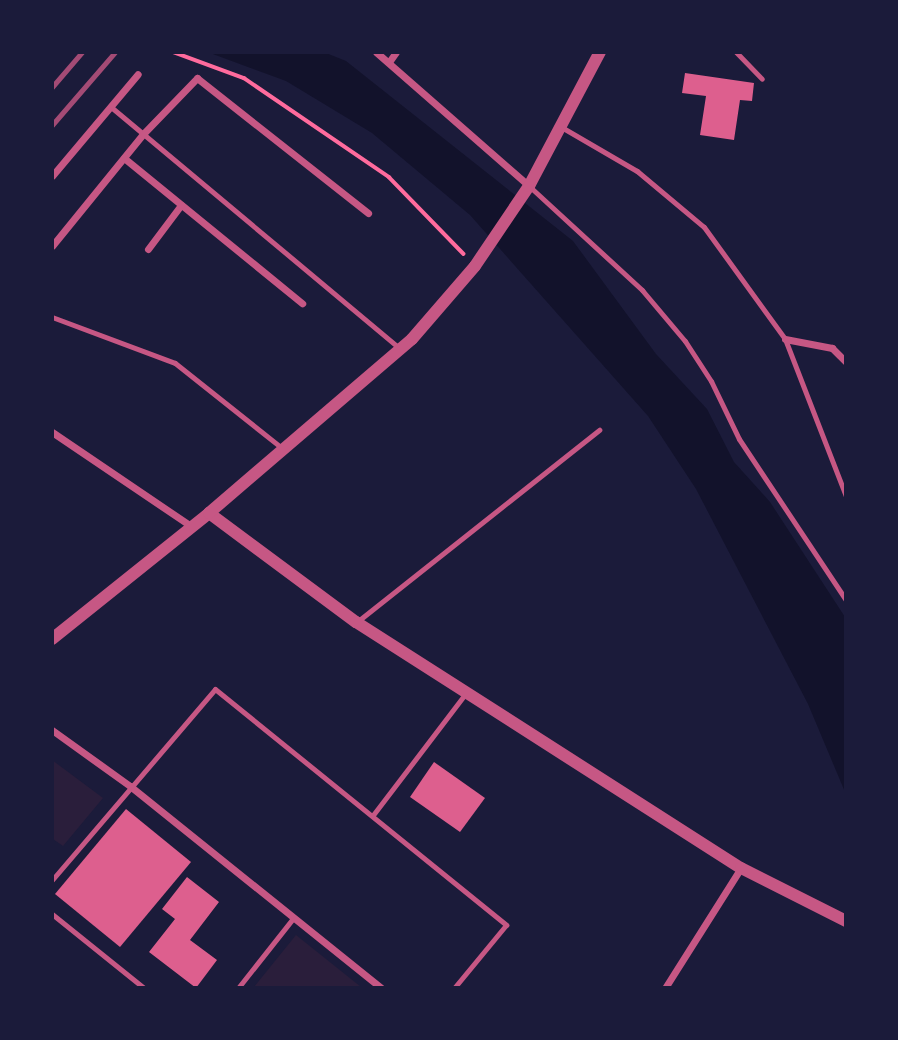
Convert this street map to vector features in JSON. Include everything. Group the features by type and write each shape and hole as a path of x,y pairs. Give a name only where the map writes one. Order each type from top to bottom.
{"street":[{"path":"376,52 529,186"},
{"path":"390,62 396,52"},
{"path":"52,639 209,513 400,349 475,266 529,186 563,128 600,52"},
{"path":"52,176 138,74"},
{"path":"52,246 143,134 197,78 368,213"},
{"path":"124,158 302,303"},
{"path":"148,249 181,205"},
{"path":"785,340 832,348 845,362"},
{"path":"52,432 191,526"},
{"path":"209,513 356,622 466,693 741,868 845,921"},
{"path":"52,730 130,786 381,988"},
{"path":"665,988 741,868"}],"lane":[{"path":"736,52 762,79"},
{"path":"111,107 400,349"},
{"path":"563,128 637,171 679,202 704,227 785,340 845,496"},
{"path":"529,186 642,290 685,341 739,439 845,600"},
{"path":"52,317 175,363 283,449"},
{"path":"356,622 599,430"},
{"path":"52,880 215,690 506,925 454,988"},
{"path":"373,815 466,693"},
{"path":"52,914 144,988"},
{"path":"238,988 294,917"}],"path":[{"path":"173,52 244,78 389,177 475,266"}],"shaded area":[{"path":"210,53 326,53 346,61 573,241 656,354 707,409 734,462 770,502 845,617 845,792 808,704 696,489 648,416 470,215 372,133 286,81"},
{"path":"52,760 103,798 63,846 53,839"},
{"path":"296,935 361,987 254,987"}],"building":[{"path":"685,73 754,83 752,101 740,100 734,140 700,135 706,96 682,93"},
{"path":"434,762 485,798 460,832 410,797"},
{"path":"126,809 191,862 120,947 55,894"},
{"path":"187,877 219,902 190,940 217,960 196,988 149,952 175,919 162,909"}],"railway":[{"path":"52,87 82,52"},
{"path":"52,125 115,52"}]}
